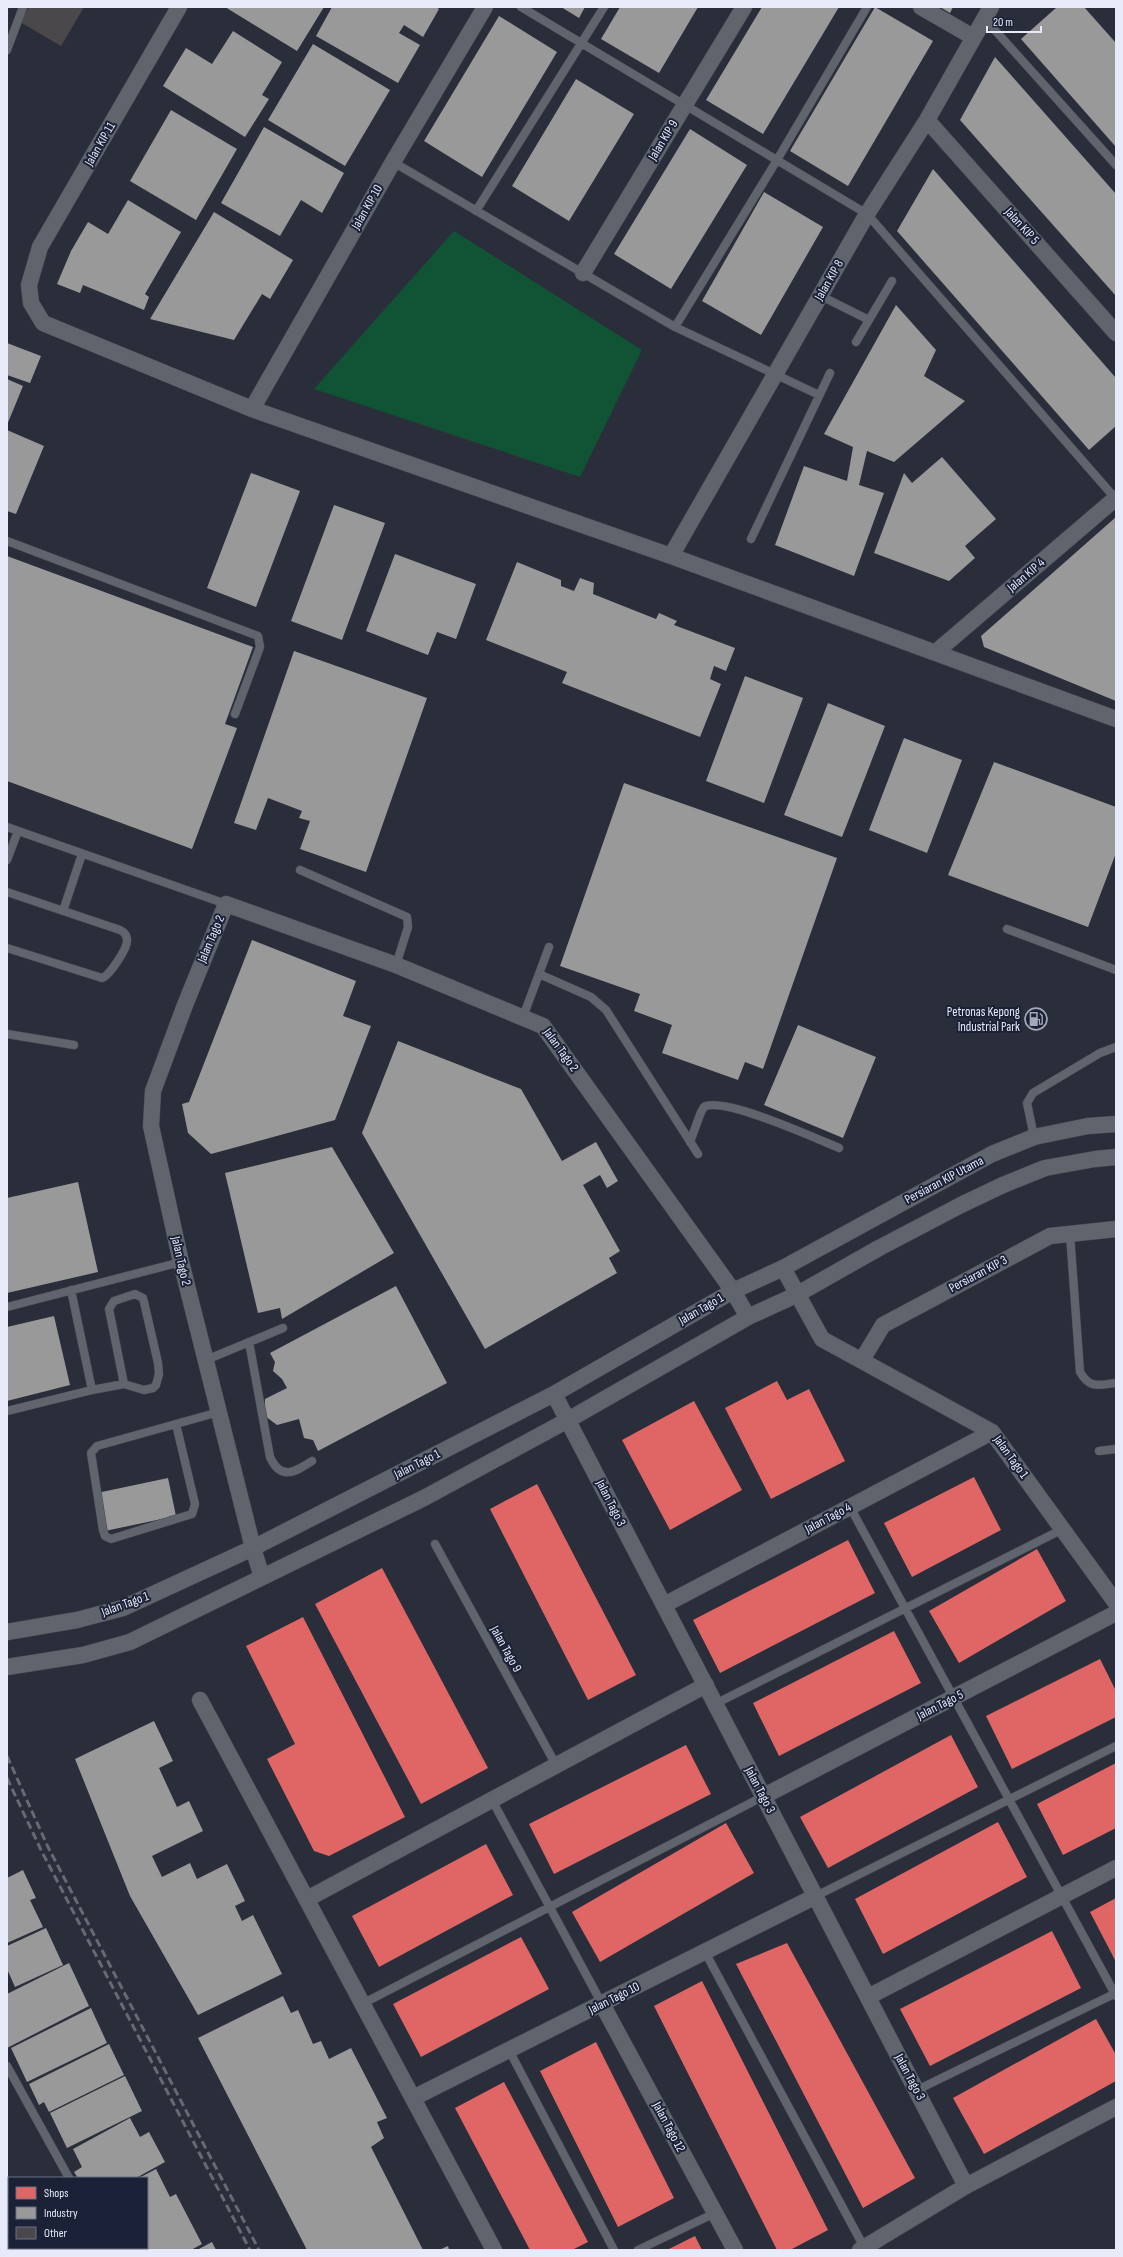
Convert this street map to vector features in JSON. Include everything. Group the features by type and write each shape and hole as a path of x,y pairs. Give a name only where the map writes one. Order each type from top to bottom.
{"street":[{"name":"Jalan KIP 11","path":"180,7 40,247 29,285 31,304 43,323 252,409"},
{"name":"Jalan KIP 10","path":"252,409 393,162 485,7"},
{"name":"Jalan KIP 9","path":"583,273 744,7"},
{"path":"921,7 973,37"},
{"name":"Jalan KIP 8","path":"671,556 867,214 927,120 988,12"},
{"name":"Jalan KIP 5","path":"927,120 1116,333"},
{"path":"252,409 671,556 1116,719"},
{"name":"Jalan KIP 4","path":"936,652 1116,498"},
{"name":"Jalan Tago 2","path":"262,1577 253,1548 180,1262 151,1126 153,1091 185,1004 226,904 396,965 543,1026 733,1291 748,1317"},
{"name":"Persiaran KIP Utama","path":"783,1268 949,1176 992,1154 1034,1137 1088,1126 1116,1124"},
{"path":"7,1667 83,1655 130,1642 424,1498 568,1420 748,1317 796,1295 878,1248 1003,1185 1045,1168 1095,1159 1116,1157"},
{"name":"Persiaran KIP 3","path":"862,1360 883,1325 1050,1236 1116,1229"},
{"name":"Jalan Tago 1","path":"7,1632 77,1620 123,1608 253,1548 554,1394 733,1291 783,1268 796,1295 822,1339 992,1432 1116,1603"},
{"name":"Jalan Tago 3","path":"554,1394 966,2186"},
{"name":"Jalan Tago 4","path":"664,1605 992,1432"},
{"name":"Jalan Tago 5","path":"764,1796 1116,1614"},
{"path":"307,1899 706,1685"},
{"path":"200,1700 494,2250"},
{"path":"868,1998 1116,1868"},
{"name":"Jalan Tago 10","path":"413,2098 816,1896"},
{"name":"Jalan Tago 12","path":"602,2004 735,2250"},
{"path":"862,2249 966,2186 1116,2107"}],"lane":[{"path":"7,50 23,7"},
{"path":"521,7 867,214 1116,498"},
{"path":"476,211 604,7"},
{"path":"675,327 777,160 867,7"},
{"path":"988,12 1116,165"},
{"path":"393,162 675,327 819,395"},
{"path":"856,342 892,281"},
{"path":"821,296 869,320"},
{"path":"751,539 830,373"},
{"path":"7,541 258,636 260,647 235,714"},
{"path":"7,827 226,904"},
{"path":"7,860 18,831"},
{"path":"63,911 82,854"},
{"path":"300,870 406,917 408,927 396,965"},
{"path":"7,892 120,930 125,934 127,940 126,946 106,977 97,978 7,948"},
{"path":"1007,930 1116,970"},
{"path":"523,1017 550,947"},
{"path":"540,974 591,997 603,1007 698,1154"},
{"path":"7,1034 74,1045"},
{"path":"1034,1137 1027,1103 1033,1093 1100,1053 1116,1047"},
{"path":"690,1142 704,1107 713,1104 750,1113 839,1148"},
{"path":"1070,1234 1080,1372 1086,1382 1094,1385 1116,1383"},
{"path":"7,1307 180,1262"},
{"path":"71,1290 92,1390"},
{"path":"7,1411 92,1390 124,1384 144,1390 153,1388 156,1385 159,1374 143,1298 135,1294 114,1301 109,1309 124,1384"},
{"path":"206,1360 283,1328"},
{"path":"249,1342 270,1457 274,1464 290,1473 295,1472 312,1461"},
{"path":"176,1424 195,1504 192,1514 111,1539 105,1536 91,1453 97,1446 219,1412"},
{"path":"1099,1451 1116,1449"},
{"path":"850,1507 1116,1994 917,2090"},
{"path":"715,1704 1063,1529"},
{"name":"Jalan Tago 9","path":"435,1544 556,1765"},
{"path":"816,1896 1116,1746"},
{"path":"362,2004 764,1796"},
{"path":"492,1800 602,2004"},
{"path":"705,1952 862,2249"},
{"path":"509,2050 614,2250"},
{"path":"7,2066 68,2177"},
{"path":"638,2250 716,2213"}],"green space":[{"path":"454,231 642,350 580,477 314,389"}],"building: Shops":[{"path":"777,1381 787,1400 809,1389 845,1461 771,1499 725,1408"},
{"path":"694,1401 742,1490 670,1530 622,1440"},
{"path":"974,1477 1001,1530 912,1577 884,1523"},
{"path":"537,1484 636,1675 588,1700 490,1509"},
{"path":"848,1540 875,1593 720,1673 693,1620"},
{"path":"1037,1549 1066,1601 959,1663 929,1611"},
{"path":"382,1568 488,1768 421,1804 315,1604"},
{"path":"303,1617 405,1817 329,1856 314,1851 267,1759 295,1744 246,1646"},
{"path":"894,1631 921,1683 779,1756 753,1703"},
{"path":"1100,1659 1116,1691 1116,1717 1012,1769 986,1716"},
{"path":"951,1735 978,1787 828,1868 800,1817"},
{"path":"686,1745 711,1794 554,1874 529,1824"},
{"path":"1116,1763 1116,1828 1063,1855 1037,1804"},
{"path":"998,1822 1027,1877 883,1954 855,1899"},
{"path":"726,1823 754,1873 600,1962 572,1912"},
{"path":"486,1844 513,1895 379,1967 352,1916"},
{"path":"1116,1898 1116,1962 1090,1912"},
{"path":"1052,1931 1081,1988 930,2066 900,2009"},
{"path":"521,1937 549,1989 421,2057 393,2004"},
{"path":"787,1943 915,2178 863,2208 736,1964"},
{"path":"702,1981 828,2230 790,2250 777,2250 654,2006"},
{"path":"1096,2019 1116,2055 1116,2081 984,2154 953,2098"},
{"path":"596,2042 674,2198 618,2227 540,2071"},
{"path":"504,2082 588,2242 572,2250 530,2250 455,2108"},
{"path":"695,2236 702,2250 667,2250"}],"building: Industry":[{"path":"225,7 324,7 297,51"},
{"path":"332,7 436,7 439,9 423,37 404,25 399,33 420,45 398,83 316,36"},
{"path":"561,7 585,7 579,18"},
{"path":"620,7 698,7 659,73 601,39"},
{"path":"762,7 839,7 763,134 706,100"},
{"path":"875,7 933,41 848,186 790,151"},
{"path":"940,7 953,7 950,13"},
{"path":"1057,7 1084,7 1116,43 1116,147 1021,39"},
{"path":"499,16 557,52 482,177 424,141"},
{"path":"233,31 282,62 262,95 269,99 245,137 163,86 186,48 212,64"},
{"path":"313,44 390,90 345,166 268,120"},
{"path":"995,57 1116,194 1116,296 960,120"},
{"path":"576,79 634,114 569,221 512,186"},
{"path":"171,110 237,149 196,220 130,181"},
{"path":"264,127 344,173 322,213 301,200 280,236 221,203"},
{"path":"690,129 747,165 671,289 614,254"},
{"path":"933,169 1116,378 1116,426 1089,450 897,231"},
{"path":"764,192 823,227 761,335 702,301"},
{"path":"128,200 181,232 145,294 149,297 144,310 83,285 80,293 57,284 71,251 88,222 108,234"},
{"path":"214,212 293,260 270,299 262,294 234,340 150,319"},
{"path":"896,305 936,350 924,376 965,401 894,462 867,451 859,485 884,493 854,576 775,545 804,466 847,481 853,447 824,434"},
{"path":"7,343 41,356 30,383 7,375"},
{"path":"7,379 23,386 7,425"},
{"path":"7,430 44,446 16,514 7,511"},
{"path":"942,457 996,519 965,546 975,558 949,581 874,553 904,473 912,483"},
{"path":"251,473 300,491 256,607 207,588"},
{"path":"334,505 385,523 342,640 291,621"},
{"path":"1116,517 1116,701 984,647 981,636"},
{"path":"395,554 476,584 456,639 437,632 428,655 366,631"},
{"path":"7,556 253,647 225,724 237,728 192,849 7,781"},
{"path":"517,562 561,580 561,586 574,591 580,578 594,583 593,594 656,619 659,613 677,621 674,625 735,648 726,671 714,666 710,679 721,684 700,737 562,683 567,672 486,640"},
{"path":"294,651 427,698 366,872 300,849 310,821 299,818 302,811 268,798 256,830 234,823"},
{"path":"745,676 803,698 764,803 706,781"},
{"path":"828,703 885,726 842,837 784,815"},
{"path":"904,738 962,760 927,853 869,830"},
{"path":"994,762 1116,807 1116,853 1088,927 948,875"},
{"path":"624,783 837,858 763,1069 745,1062 738,1080 662,1053 672,1025 634,1011 640,994 560,966"},
{"path":"252,940 356,981 343,1016 371,1026 335,1120 211,1154 188,1133 182,1104 189,1102"},
{"path":"798,1025 876,1057 843,1138 764,1105"},
{"path":"398,1041 521,1089 562,1161 596,1142 618,1181 607,1188 600,1175 583,1185 620,1251 609,1258 617,1273 485,1349 362,1133"},
{"path":"332,1147 394,1253 282,1319 280,1308 258,1313 225,1173"},
{"path":"78,1182 98,1272 7,1293 7,1198"},
{"path":"396,1286 447,1383 318,1451 313,1440 304,1438 299,1419 277,1425 265,1416 265,1399 287,1388 282,1379 273,1371 275,1362 270,1353"},
{"path":"54,1316 70,1385 7,1401 7,1327"},
{"path":"168,1478 176,1516 105,1531 97,1493"},
{"path":"154,1721 173,1761 159,1768 177,1807 189,1801 203,1831 152,1856 162,1877 190,1863 197,1879 227,1864 245,1901 235,1906 242,1921 253,1915 282,1974 198,2015 130,1896 75,1759"},
{"path":"23,1870 36,1898 30,1900 43,1927 7,1943 7,1878"},
{"path":"46,1928 63,1965 15,1987 7,1969 7,1946"},
{"path":"69,1963 89,2006 7,2048 7,1994"},
{"path":"283,1996 291,2013 298,2010 313,2044 321,2041 329,2059 351,2048 387,2118 377,2122 384,2138 371,2147 423,2250 307,2250 198,2038"},
{"path":"91,2008 107,2043 27,2082 11,2048"},
{"path":"109,2044 124,2075 49,2112 44,2102 39,2105 29,2084"},
{"path":"125,2076 142,2111 67,2148 50,2113"},
{"path":"130,2118 140,2137 149,2132 165,2162 138,2177 77,2177 74,2172 82,2167 73,2149"},
{"path":"156,2169 170,2197 176,2194 202,2244 191,2250 118,2249 148,2249 148,2177 141,2177"},
{"path":"7,2225 8,2249 19,2250 7,2250"},
{"path":"212,2242 216,2250 197,2250"},
{"path":"448,2246 449,2250 439,2250"}],"building: Other":[{"path":"29,7 84,7 61,46 20,22"}],"railway":[{"path":"7,1756 48,1847 259,2250"},
{"path":"7,1778 42,1852 250,2250"}],"place":[{"name":"Petronas Kepong Industrial Park","path":"1036,1019"}]}
